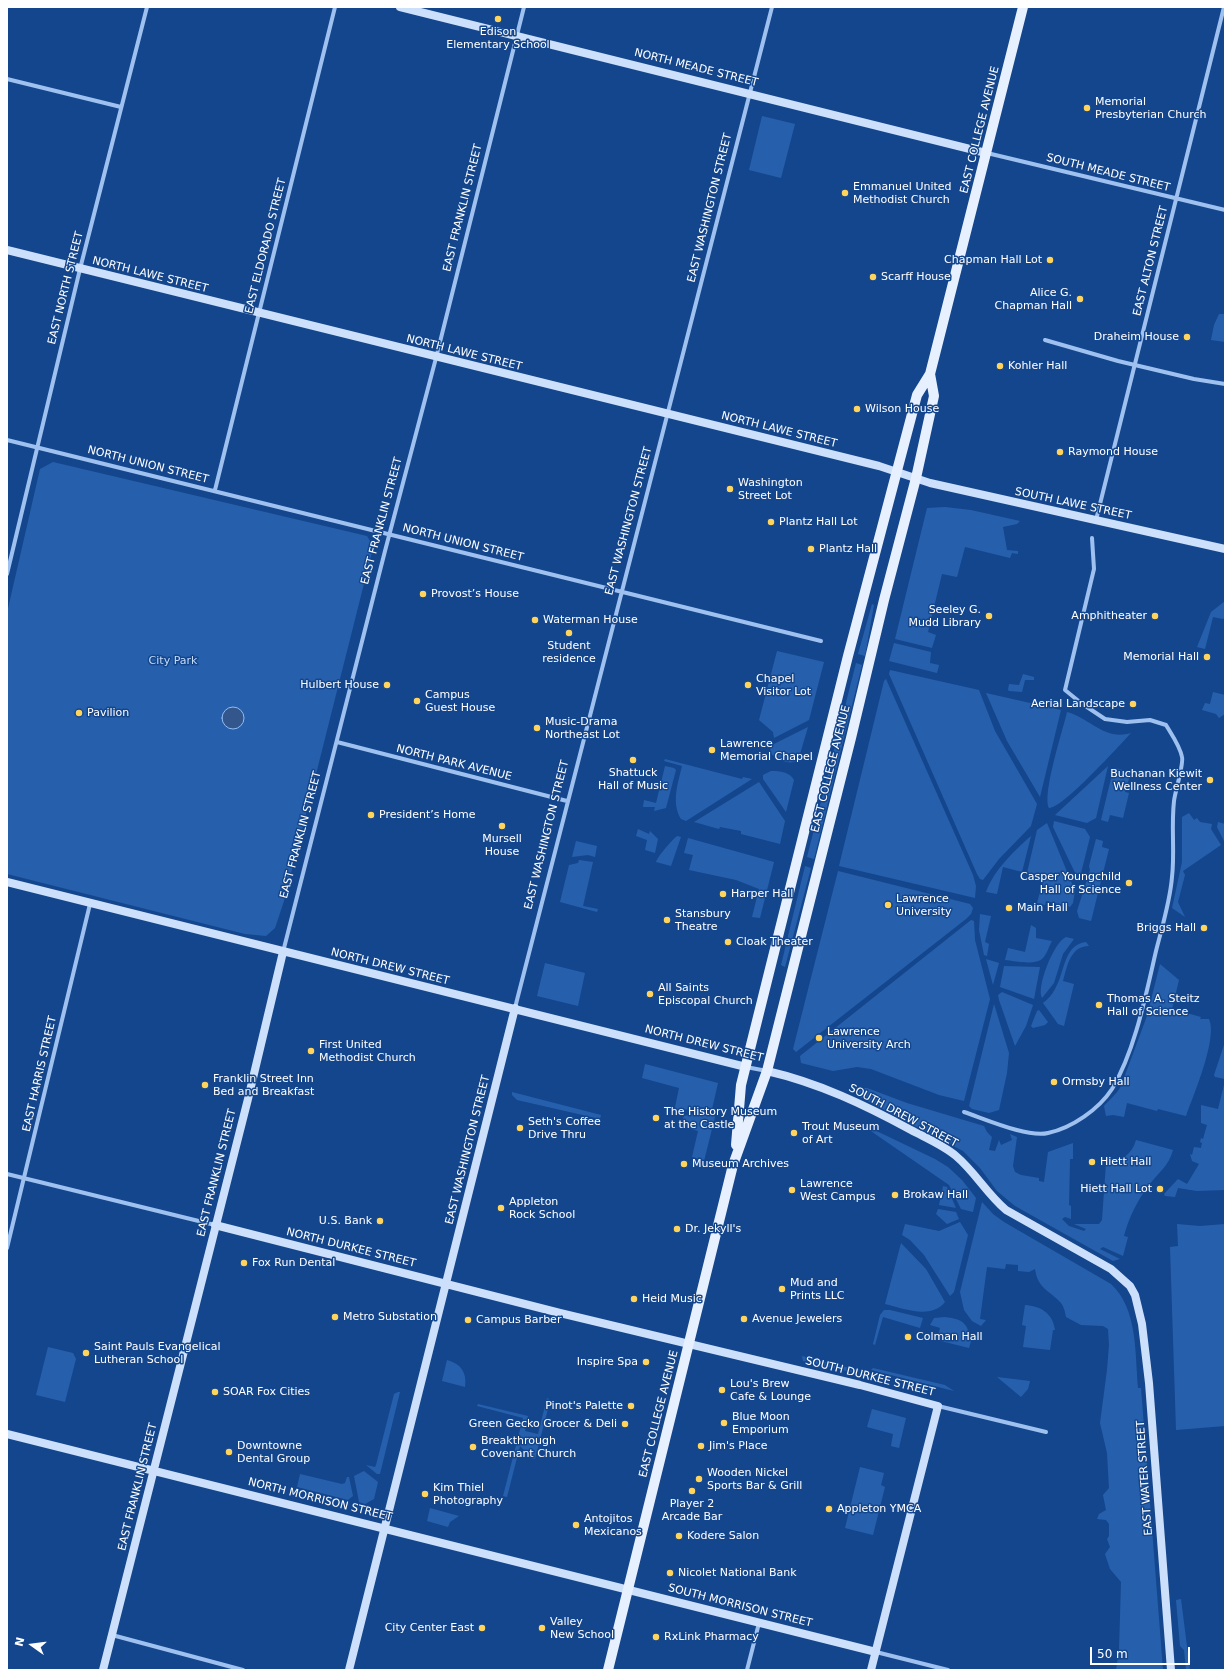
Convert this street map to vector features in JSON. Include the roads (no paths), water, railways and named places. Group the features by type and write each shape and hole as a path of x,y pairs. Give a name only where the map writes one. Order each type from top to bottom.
{"main road":[{"name":"EAST COLLEGE AVENUE","path":"733,1164 741,1085 848,656 917,395 930,374 1023,7"},
{"name":"EAST COLLEGE AVENUE","path":"608,1670 733,1164 767,1071 857,716 884,600 916,478 934,396 930,374"}],"street":[{"name":"EAST NORTH STREET","path":"7,574 36,447 80,268 147,7"},
{"name":"EAST ELDORADO STREET","path":"215,490 335,7"},
{"name":"NORTH MEADE STREET","path":"400,7 986,153"},
{"name":"EAST FRANKLIN STREET","path":"103,1670 251,1087 283,952 436,358 524,7"},
{"name":"EAST WASHINGTON STREET","path":"349,1670 567,801 668,415 772,7"},
{"name":"EAST ALTON STREET","path":"1096,520 1224,7"},
{"path":"7,79 121,107"},
{"name":"SOUTH MEADE STREET","path":"986,153 1225,210"},
{"name":"NORTH LAWE STREET","path":"7,250 436,358 896,471 916,478"},
{"path":"1045,340 1194,379 1225,384"},
{"name":"NORTH UNION STREET","path":"7,440 390,533 821,641"},
{"name":"SOUTH LAWE STREET","path":"916,478 1028,506 1225,549"},
{"path":"964,1112 999,1125 1039,1134 1048,1133 1067,1126 1098,1104 1112,1088 1134,1034 1143,1009 1164,922 1174,865 1174,801 1183,758 1176,741 1166,725 1150,720 1127,722 1105,719 1065,690 1094,569 1092,538"},
{"name":"NORTH PARK AVENUE","path":"337,742 567,801"},
{"name":"NORTH DREW STREET","path":"7,882 283,952 767,1071"},
{"name":"EAST HARRIS STREET","path":"7,1248 90,904"},
{"name":"SOUTH DREW STREET","path":"767,1071 822,1087 944,1148 964,1163 992,1197 1006,1210 1111,1269 1130,1286"},
{"name":"NORTH DURKEE STREET","path":"7,1174 688,1345"},
{"name":"EAST WATER STREET","path":"1130,1286 1135,1295 1140,1313 1149,1383 1171,1670"},
{"name":"SOUTH DURKEE STREET","path":"688,1345 860,1385 938,1406 1046,1432"},
{"path":"871,1670 938,1406"},
{"name":"NORTH MORRISON STREET","path":"7,1434 154,1469 628,1589"},
{"name":"SOUTH MORRISON STREET","path":"628,1589 876,1652"},
{"path":"747,1670 759,1622"},
{"path":"112,1635 243,1670"},
{"path":"876,1652 948,1670"}],"place":[{"name":"Edison Elementary School","path":"498,19"},
{"name":"Memorial Presbyterian Church","path":"1087,108"},
{"name":"Emmanuel United Methodist Church","path":"845,193"},
{"name":"Chapman Hall Lot","path":"1050,260"},
{"name":"Scarff House","path":"873,277"},
{"name":"Alice G. Chapman Hall","path":"1080,299"},
{"name":"Draheim House","path":"1187,337"},
{"name":"Kohler Hall","path":"1000,366"},
{"name":"Wilson House","path":"857,409"},
{"name":"Raymond House","path":"1060,452"},
{"name":"Washington Street Lot","path":"730,489"},
{"name":"Plantz Hall Lot","path":"771,522"},
{"name":"Plantz Hall","path":"811,549"},
{"name":"Provost’s House","path":"423,594"},
{"name":"Seeley G. Mudd Library","path":"989,616"},
{"name":"Amphitheater","path":"1155,616"},
{"name":"Waterman House","path":"535,620"},
{"name":"Student residence","path":"569,633"},
{"name":"Memorial Hall","path":"1207,657"},
{"name":"Hulbert House","path":"387,685"},
{"name":"Chapel Visitor Lot","path":"748,685"},
{"name":"Campus Guest House","path":"417,701"},
{"name":"Aerial Landscape","path":"1133,704"},
{"name":"Pavilion","path":"79,713"},
{"name":"Music-Drama Northeast Lot","path":"537,728"},
{"name":"Lawrence Memorial Chapel","path":"712,750"},
{"name":"Shattuck Hall of Music","path":"633,760"},
{"name":"Buchanan Kiewit Wellness Center","path":"1210,780"},
{"name":"President’s Home","path":"371,815"},
{"name":"Mursell House","path":"502,826"},
{"name":"Casper Youngchild Hall of Science","path":"1129,883"},
{"name":"Harper Hall","path":"723,894"},
{"name":"Lawrence University","path":"888,905"},
{"name":"Main Hall","path":"1009,908"},
{"name":"Stansbury Theatre","path":"667,920"},
{"name":"Briggs Hall","path":"1204,928"},
{"name":"Cloak Theater","path":"728,942"},
{"name":"All Saints Episcopal Church","path":"650,994"},
{"name":"Thomas A. Steitz Hall of Science","path":"1099,1005"},
{"name":"Lawrence University Arch","path":"819,1038"},
{"name":"First United Methodist Church","path":"311,1051"},
{"name":"Ormsby Hall","path":"1054,1082"},
{"name":"Franklin Street Inn Bed and Breakfast","path":"205,1085"},
{"name":"The History Museum at the Castle","path":"656,1118"},
{"name":"Seth's Coffee Drive Thru","path":"520,1128"},
{"name":"Trout Museum of Art","path":"794,1133"},
{"name":"Hiett Hall","path":"1092,1162"},
{"name":"Museum Archives","path":"684,1164"},
{"name":"Hiett Hall Lot","path":"1160,1189"},
{"name":"Lawrence West Campus","path":"792,1190"},
{"name":"Brokaw Hall","path":"895,1195"},
{"name":"Appleton Rock School","path":"501,1208"},
{"name":"U.S. Bank","path":"380,1221"},
{"name":"Dr. Jekyll's","path":"677,1229"},
{"name":"Fox Run Dental","path":"244,1263"},
{"name":"Mud and Prints LLC","path":"782,1289"},
{"name":"Heid Music","path":"634,1299"},
{"name":"Metro Substation","path":"335,1317"},
{"name":"Avenue Jewelers","path":"744,1319"},
{"name":"Campus Barber","path":"468,1320"},
{"name":"Colman Hall","path":"908,1337"},
{"name":"Saint Pauls Evangelical Lutheran School","path":"86,1353"},
{"name":"Inspire Spa","path":"646,1362"},
{"name":"Lou's Brew Cafe & Lounge","path":"722,1390"},
{"name":"SOAR Fox Cities","path":"215,1392"},
{"name":"Pinot's Palette","path":"631,1406"},
{"name":"Blue Moon Emporium","path":"724,1423"},
{"name":"Green Gecko Grocer & Deli","path":"625,1424"},
{"name":"Jim's Place","path":"701,1446"},
{"name":"Breakthrough Covenant Church","path":"473,1447"},
{"name":"Downtowne Dental Group","path":"229,1452"},
{"name":"Wooden Nickel Sports Bar & Grill","path":"699,1479"},
{"name":"Player 2 Arcade Bar","path":"692,1491"},
{"name":"Kim Thiel Photography","path":"425,1494"},
{"name":"Appleton YMCA","path":"829,1509"},
{"name":"Antojitos Mexicanos","path":"576,1525"},
{"name":"Kodere Salon","path":"679,1536"},
{"name":"Nicolet National Bank","path":"670,1573"},
{"name":"City Center East","path":"482,1628"},
{"name":"Valley New School","path":"542,1628"},
{"name":"RxLink Pharmacy","path":"656,1637"}],"park label":[{"name":"City Park","path":"173,661"}]}
